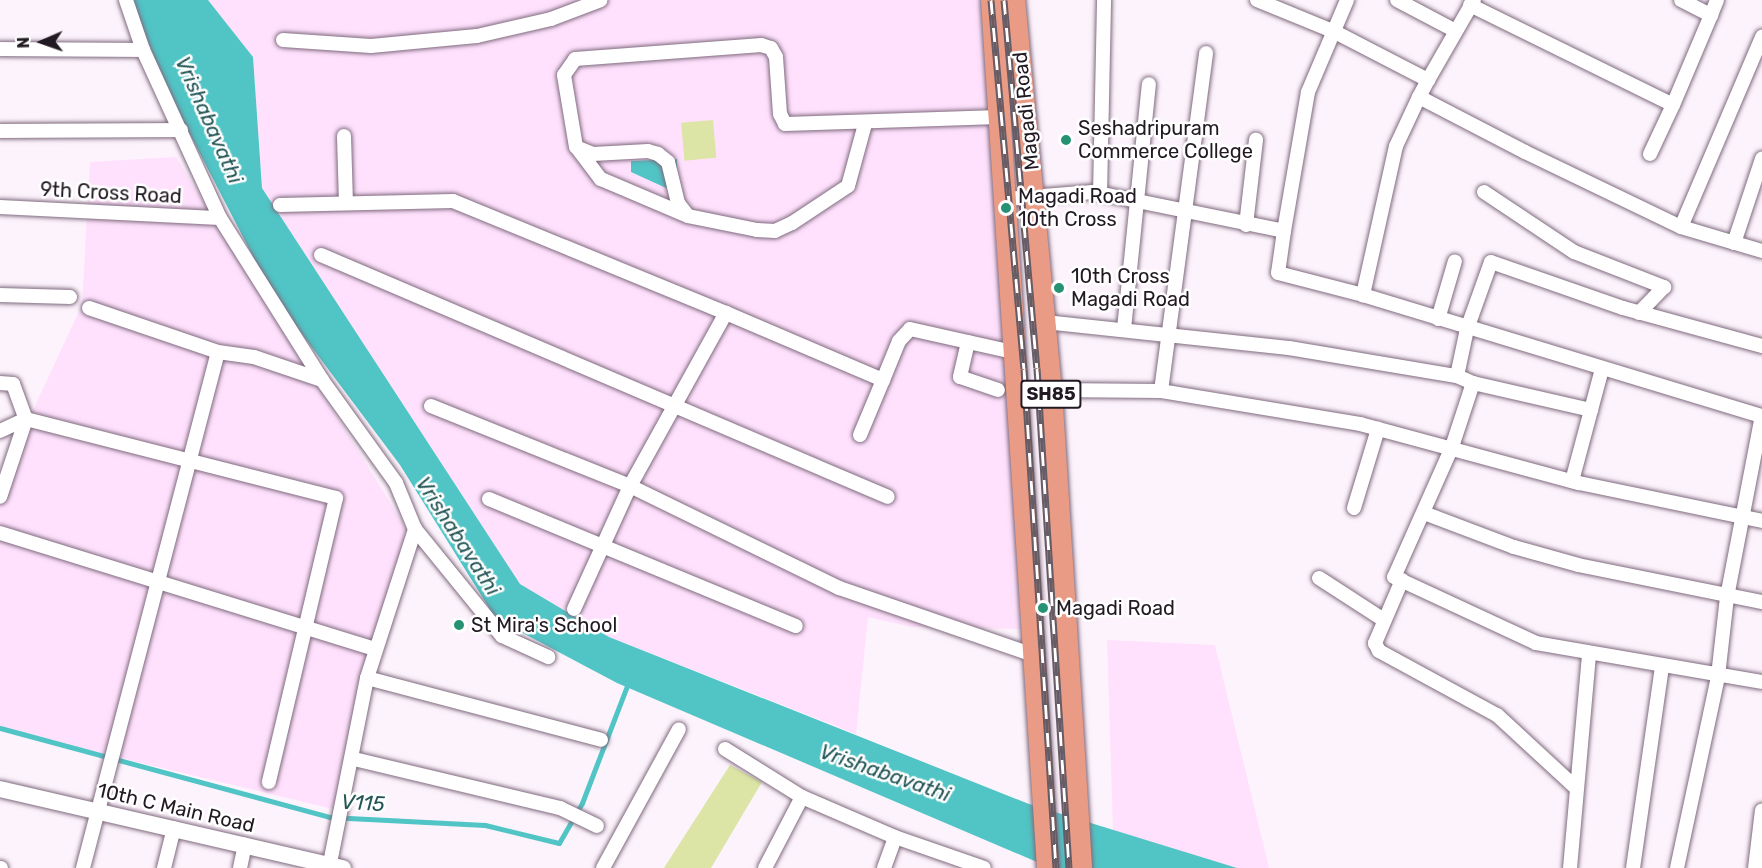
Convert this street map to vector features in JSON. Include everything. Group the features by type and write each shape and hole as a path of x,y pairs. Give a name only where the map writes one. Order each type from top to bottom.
{"main road":[{"name":"Magadi Road","path":"992,0 1017,353 1048,868"},
{"name":"Magadi Road","path":"1014,0 1035,195 1045,322 1081,868"}],"street":[{"path":"126,0 144,50 220,218 322,380 396,483 415,529 502,636 548,657"},
{"path":"284,40 371,45 477,36 551,19 601,0"},
{"path":"1100,194 1104,0"},
{"path":"1257,0 1335,32 1428,80"},
{"path":"1347,0 1308,92 1278,273 1363,295 1467,329 1762,416 1727,597 1718,676 1677,868"},
{"path":"1397,0 1454,30"},
{"path":"1681,0 1711,15"},
{"path":"1650,154 1717,0"},
{"path":"1363,295 1396,146 1454,30 1472,2 1673,105"},
{"path":"1681,227 1762,37"},
{"path":"865,124 848,186 792,223 775,231 757,230 688,216 601,179 576,147 564,75 575,59 761,45 771,48 776,57 780,114 785,124 865,124 1000,117"},
{"path":"0,49 144,50"},
{"path":"1161,391 1183,210 1206,54"},
{"path":"1124,329 1149,84"},
{"path":"1419,97 1681,227 1762,251"},
{"path":"0,131 181,130"},
{"path":"344,136 346,203"},
{"path":"1246,225 1256,140"},
{"path":"576,147 593,154 648,151 658,154 668,162 678,203 688,216"},
{"path":"1734,243 1762,159"},
{"path":"1484,192 1574,252 1664,286 1639,313"},
{"path":"1006,200 1035,195 1100,194 1284,231"},
{"path":"280,205 453,201 883,380"},
{"name":"9th Cross Road","path":"0,207 220,218"},
{"path":"321,255 888,496"},
{"path":"1438,320 1455,261"},
{"path":"1457,376 1467,329 1491,262 1639,313 1762,346"},
{"path":"0,295 70,297"},
{"path":"89,308 218,352 254,357 322,380"},
{"path":"574,609 600,547 630,486 678,405 726,313"},
{"path":"1045,322 1168,333 1457,376 1473,383 1591,410"},
{"path":"860,435 899,341 910,329 1017,353"},
{"path":"968,342 960,377 998,390"},
{"path":"83,868 218,352"},
{"path":"1572,481 1602,369"},
{"path":"0,383 13,384 26,419 0,497"},
{"path":"1473,383 1452,447 1394,577 1536,643 1762,682"},
{"path":"1050,390 1161,391 1378,429 1572,481 1762,521"},
{"path":"431,406 630,486 838,588 1034,655"},
{"path":"0,431 26,419 189,458 336,498 270,782"},
{"path":"1354,508 1378,429"},
{"path":"489,499 600,547 796,626"},
{"path":"1424,513 1514,547 1578,565 1727,597 1762,602"},
{"path":"334,867 338,828 354,759 367,678 415,529"},
{"path":"0,533 156,584 375,649"},
{"path":"1319,578 1384,620"},
{"path":"1402,580 1375,643 1379,651 1497,715 1575,787"},
{"path":"1570,868 1575,787 1589,653"},
{"path":"1633,868 1662,666"},
{"path":"367,678 601,740"},
{"path":"603,868 679,729"},
{"path":"725,749 802,797 896,837 984,868"},
{"path":"354,759 575,815 597,826"},
{"name":"10th C Main Road","path":"0,789 334,867"},
{"path":"765,868 802,797"},
{"path":"1755,868 1762,810"},
{"path":"164,868 174,828"},
{"path":"884,868 896,837"},
{"path":"240,868 245,845"}],"shaded area":[{"path":"208,0 979,0 998,205 1020,629 912,627 868,617 856,734 609,637 520,584 262,188 253,57"},
{"path":"176,157 409,533 333,809 0,729 0,489 6,468 82,305 90,162"},
{"path":"1107,640 1215,645 1269,868 1237,868 1113,832"}],"green space":[{"path":"713,120 716,158 684,161 681,123"},
{"path":"730,765 762,782 711,868 664,868"}],"water":[{"name":"Vrishabavathi","path":"132,0 208,0 253,57 262,188 520,584 609,637 1029,804 1237,868 1051,868 617,683 496,619 400,465 274,297 166,88"},
{"path":"677,159 677,193 631,172 631,161"}],"waterway":[{"name":"V115","path":"0,728 329,817 485,825 559,843 582,803 628,683"}],"railway":[{"path":"991,0 1024,369 1056,868"},
{"path":"1004,0 1037,368 1069,868"}],"place":[{"name":"Seshadripuram Commerce College","path":"1066,140"},
{"name":"Magadi Road 10th Cross","path":"1006,208"},
{"name":"10th Cross Magadi Road","path":"1059,288"},
{"name":"Magadi Road","path":"1043,608"},
{"name":"St Mira's School","path":"459,625"}]}
